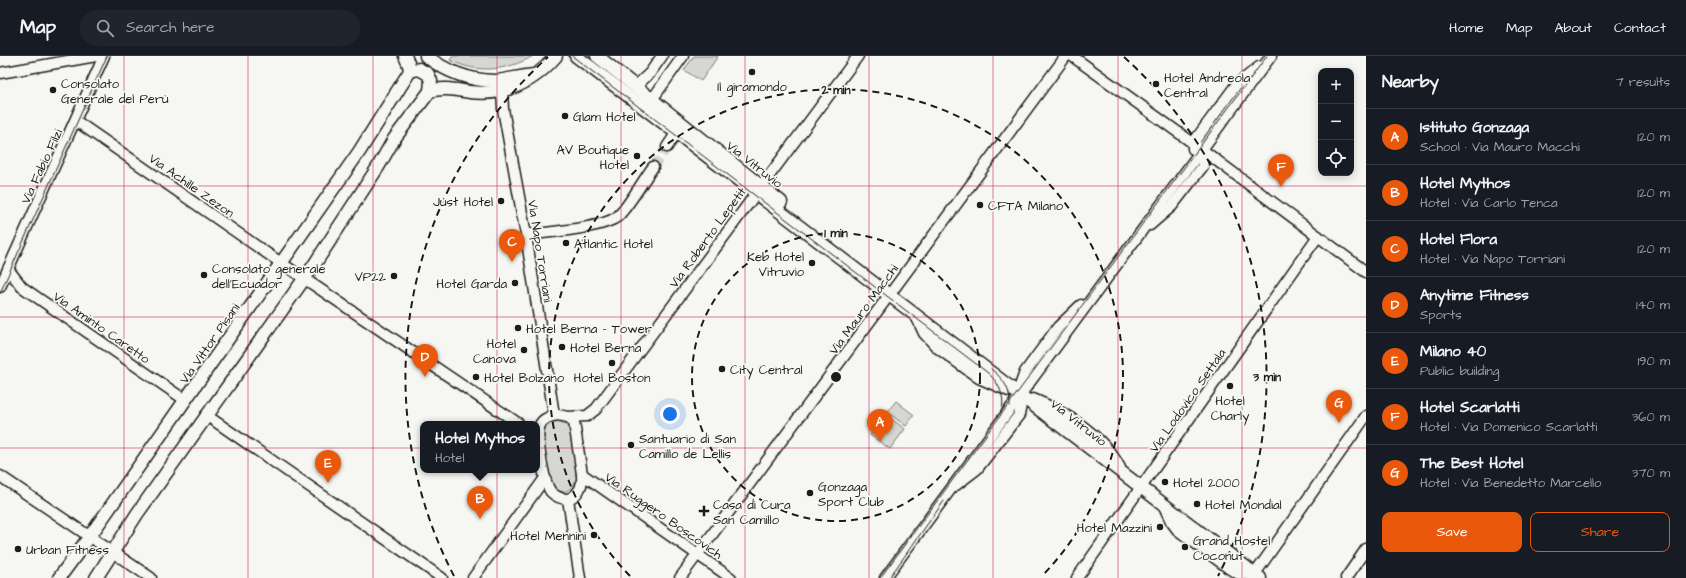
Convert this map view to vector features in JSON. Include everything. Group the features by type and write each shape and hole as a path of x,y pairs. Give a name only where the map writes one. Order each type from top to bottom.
{"street":[{"path":"0,73 96,56"},
{"name":"Via Fabio Filzi","path":"1,284 76,121 104,56"},
{"path":"405,56 409,65 407,76"},
{"path":"426,56 450,71 476,78 494,81 536,75"},
{"path":"428,94 442,89 477,93 502,92 520,86 536,75 556,56"},
{"path":"576,56 640,104 680,128"},
{"path":"597,56 652,98 680,128"},
{"path":"636,86 650,73 662,56"},
{"path":"640,104 652,98 684,56"},
{"name":"Via Roberto Lepetit","path":"554,415 568,417 585,416 595,411 858,56"},
{"name":"Via Mauro Macchi","path":"680,578 1066,56"},
{"path":"1072,56 1197,146 1366,272"},
{"path":"884,578 1193,160 1197,146 1236,85 1268,59"},
{"path":"96,578 137,514 304,279 377,170 394,139 428,94 431,81 428,74 418,69 407,76"},
{"name":"Via Vittor Pisani","path":"59,578 365,143 407,76"},
{"name":"Via Napo Torriani","path":"502,92 504,112 526,235 554,415"},
{"name":"Via Achille Zezon","path":"76,121 304,279"},
{"path":"667,147 680,128"},
{"name":"Via Vitruvio","path":"680,128 758,189 784,206 805,230 916,315 925,333 938,347 984,380 1020,394 1256,577"},
{"path":"1141,232 1168,211 1203,166 1197,146"},
{"path":"526,235 590,226 612,220 622,211 653,167"},
{"name":"Via Lodovico Settala","path":"1076,578 1318,236"},
{"name":"Via Aminto Caretto","path":"8,269 22,287 185,400"},
{"path":"304,279 515,421"},
{"path":"206,415 442,578"},
{"path":"540,424 545,419 554,415"},
{"path":"1256,577 1366,416"},
{"path":"540,448 548,487 560,498 568,499 575,495 580,490 582,474 575,425 568,417"},
{"name":"Via Ruggero Boscovich","path":"582,474 732,578"},
{"path":"0,476 151,578"},
{"path":"473,578 545,478"},
{"path":"568,499 580,578"},
{"path":"1346,578 1366,549"}],"shaded area":[{"path":"453,56 533,56 502,68 481,69 450,60"},
{"path":"694,56 718,56 701,81 684,70"},
{"path":"896,401 914,415 906,426 887,412"},
{"path":"885,414 905,429 890,449 870,435"},
{"path":"556,421 567,424 571,432 577,474 573,486 562,492 554,488 549,477 543,442 543,435 546,427"}],"tunnel":[{"path":"653,167 667,147"}],"tram line":[{"path":"0,293 107,56"},
{"path":"572,56 988,373 996,382 1001,392 1003,402 1001,413"},
{"path":"880,578 1267,56"},
{"path":"991,369 1006,385 1010,406"},
{"path":"889,578 944,501"}],"place":[{"name":"Il giramondo","path":"752,72"},
{"name":"Hotel Andreola Central","path":"1156,84"},
{"name":"Consolato Generale del Perù","path":"53,90"},
{"name":"Glam Hotel","path":"565,116"},
{"name":"AV Boutique Hotel","path":"637,156"},
{"name":"Hotel Scarlatti","path":"1281,187"},
{"name":"Just Hotel","path":"501,201"},
{"name":"CFTA Milano","path":"980,205"},
{"name":"Atlantic Hotel","path":"566,243"},
{"name":"Hotel Flora","path":"512,262"},
{"name":"Keb Hotel Vitruvio","path":"812,263"},
{"name":"Consolato generale dell'Ecuador","path":"204,275"},
{"name":"VP22","path":"394,276"},
{"name":"Hotel Garda","path":"515,283"},
{"name":"Hotel Berna - Tower","path":"518,328"},
{"name":"Hotel Berna","path":"562,347"},
{"name":"Hotel Canova","path":"524,350"},
{"name":"Hotel Boston","path":"612,363"},
{"name":"City Central","path":"722,369"},
{"name":"Anytime Fitness","path":"425,377"},
{"name":"Hotel Bolzano","path":"476,377"},
{"name":"Hotel Charly","path":"1230,386"},
{"name":"The Best Hotel","path":"1339,423"},
{"name":"Istituto Gonzaga","path":"880,442"},
{"name":"Santuario di San Camillo de Lellis","path":"631,445"},
{"name":"Hotel 2000","path":"1165,482"},
{"name":"Milano 40","path":"328,483"},
{"name":"Gonzaga Sport Club","path":"810,493"},
{"name":"Hotel Mondial","path":"1197,504"},
{"name":"Casa di Cura San Camillo","path":"704,511"},
{"name":"Hotel Mythos","path":"480,519"},
{"name":"Hotel Mazzini","path":"1160,527"},
{"name":"Hotel Mennini","path":"594,535"},
{"name":"Grand Hostel Coconut","path":"1185,547"},
{"name":"Urban Fitness","path":"18,549"}]}
